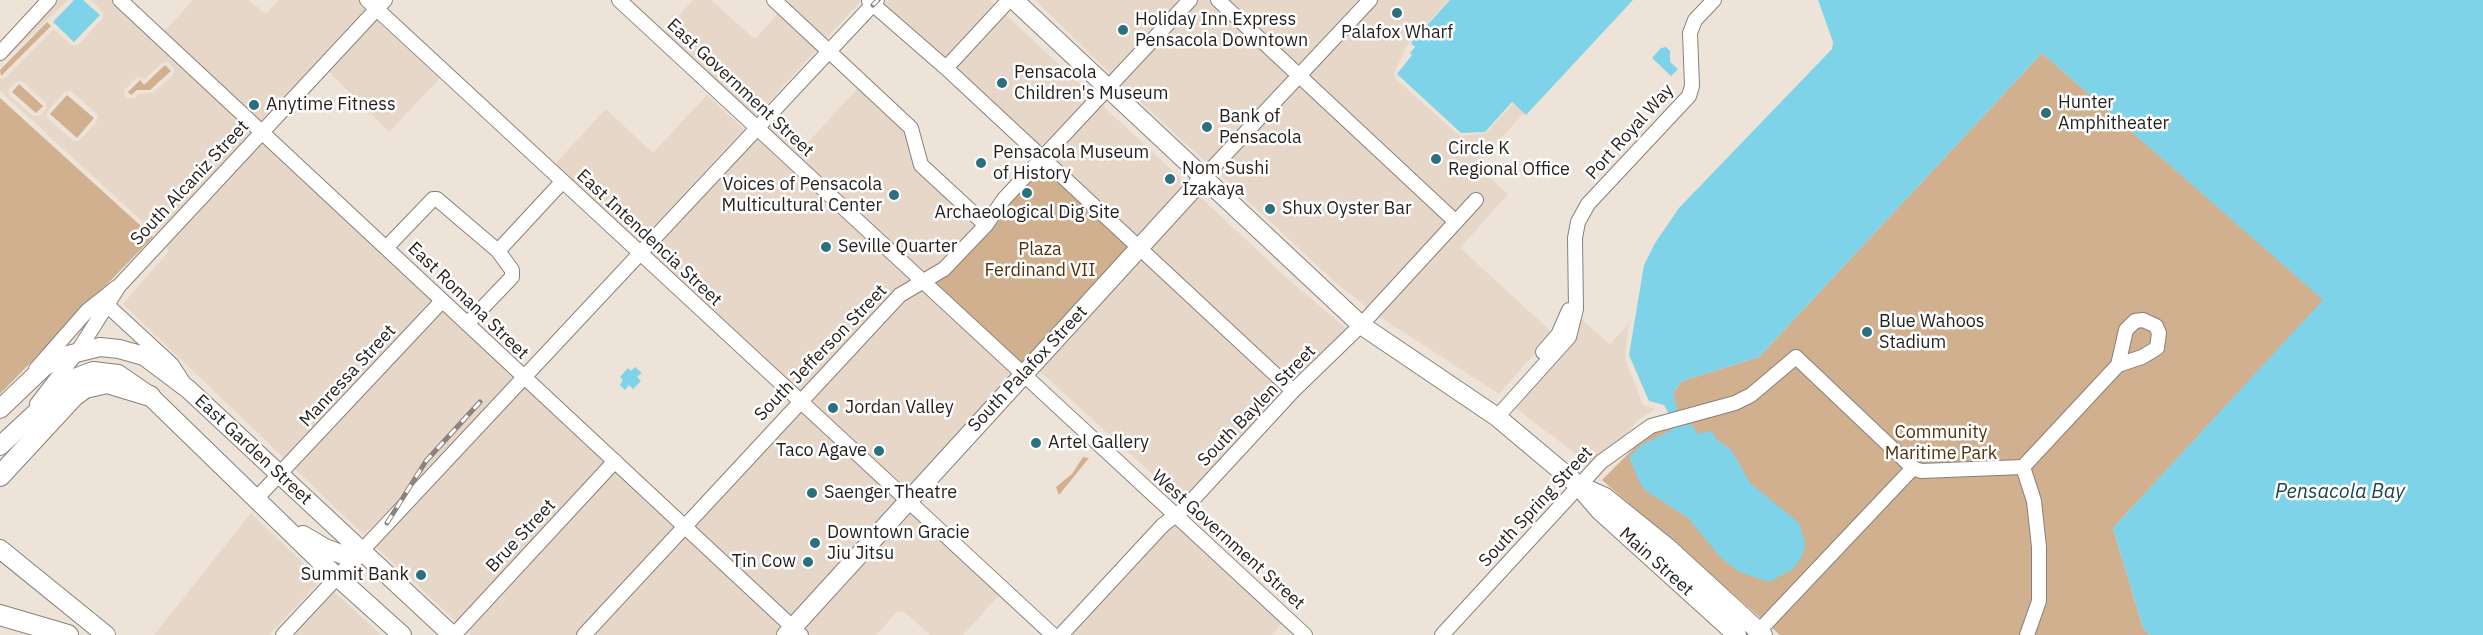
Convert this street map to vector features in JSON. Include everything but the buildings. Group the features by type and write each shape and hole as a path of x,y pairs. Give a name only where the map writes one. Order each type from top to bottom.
{"highway":[{"path":"0,476 74,396 85,388 107,383 150,396"},
{"path":"0,615 32,622 68,635"}],"main road":[{"path":"1012,0 1361,325 1493,414 1578,485 1605,497 1667,547 1759,634"},
{"name":"South Palafox Street","path":"793,632 1022,374 1203,178"},
{"name":"East Garden Street","path":"0,409 27,381 53,360 78,351 105,347 136,353 159,365 280,475 351,563 402,635"},
{"name":"East Garden Street","path":"0,446 72,379 93,371 118,374 150,396 276,519 351,563"},
{"name":"Main Street","path":"1578,485 1599,510 1737,635"},
{"path":"0,549 106,635"},
{"path":"351,563 402,589 453,635"}],"street":[{"path":"0,53 50,0"},
{"name":"East Romana Street","path":"120,0 523,379 684,526 793,632"},
{"name":"East Government Street","path":"619,0 1022,374"},
{"path":"774,0 910,128 921,165 986,225"},
{"path":"946,69 1012,0"},
{"name":"South Jefferson Street","path":"584,635 900,295 944,269 986,225 1004,199 1190,0"},
{"path":"1218,0 1456,222"},
{"name":"South Palafox Street","path":"1203,178 1370,0"},
{"name":"Port Royal Way","path":"1493,414 1552,350 1575,316 1575,238 1581,215 1689,96 1692,86 1690,33 1695,20 1714,0"},
{"path":"283,635 830,52 874,1 1293,391"},
{"name":"South Alcaniz Street","path":"119,286 262,132 376,3"},
{"name":"East Intendencia Street","path":"376,3 562,182 1053,635"},
{"path":"498,251 562,182"},
{"path":"386,248 433,198 498,251 512,270 512,277 467,324"},
{"name":"South Baylen Street","path":"1061,635 1163,525 1185,508 1293,391 1361,325 1476,200"},
{"path":"29,417 78,351 119,286"},
{"path":"27,381 48,352 87,311 105,294 119,286"},
{"name":"Manressa Street","path":"255,500 442,301"},
{"path":"108,306 172,365 188,389"},
{"name":"South Spring Street","path":"1442,635 1600,462 1650,426 1735,403 1752,395 1796,357 1913,468"},
{"path":"1759,634 1913,468 1921,471 2023,467 2118,365"},
{"name":"West Government Street","path":"1022,374 1305,635"},
{"name":"Brue Street","path":"453,635 615,462"},
{"path":"2023,467 2037,515 2039,547 2038,601 2027,635"}],"shaded area":[{"path":"56,0 68,0 0,64 0,61"},
{"path":"90,0 111,0 254,133 156,238 156,234 0,91 0,79 4,79 54,29 71,45 78,45 103,18 103,12","holes":["168,62 174,68 173,75 153,93 138,94 134,98 127,98 124,95 125,89 137,77 145,79 162,63","22,81 46,103 46,109 39,116 33,116 9,95 9,89 16,82","71,91 98,115 97,121 80,140 74,141 47,118 47,112 64,92"]},
{"path":"193,0 249,0 266,14 278,0 358,0 369,10 262,125 163,33"},
{"path":"693,0 711,0 755,39 779,12 818,48 754,118 663,33"},
{"path":"790,0 861,1 825,40 786,4"},
{"path":"888,0 990,0 1094,97 1043,151 883,5"},
{"path":"1035,0 1183,0 1113,76"},
{"path":"1197,0 1209,0 1292,77 1209,165 1120,83"},
{"path":"1226,0 1363,0 1299,68"},
{"path":"1376,0 1449,0 1408,44 1394,73 1395,78 1460,136 1486,133 1513,104 1524,113 1476,165 1508,194 1460,248 1553,333 1499,394 1377,315 1484,199 1476,193 1456,214 1306,75"},
{"path":"376,17 441,77 389,132 327,70"},
{"path":"1299,83 1449,223 1369,309 1337,284 1216,171"},
{"path":"859,87 906,132 914,162 978,225 941,265 924,274 766,129 771,123 801,150"},
{"path":"707,95 744,129 638,244 553,166 606,109 653,153"},
{"path":"1101,104 1189,186 1139,241 1050,157"},
{"path":"758,137 914,281 800,393 649,254"},
{"path":"261,140 435,301 287,461 123,304 169,251 163,245"},
{"path":"1196,193 1288,279 1348,330 1294,384 1146,248"},
{"path":"1139,256 1286,391 1184,503 1035,367"},
{"path":"921,287 1015,374 908,494 807,400 903,299"},
{"path":"442,308 514,378 364,535 294,468"},
{"path":"1580,318 1610,344 1629,323 1625,358 1643,405 1655,409 1638,420 1619,442 1590,465 1513,406"},
{"path":"524,387 607,462 458,623 374,545"},
{"path":"799,408 900,502 793,620 691,525"},
{"path":"614,469 677,527 577,635 471,635 465,630"},
{"path":"907,509 1000,594 963,635 930,635 903,611 897,612 876,635 809,635 800,627"},
{"path":"251,513 321,580 269,635 154,635"},
{"path":"1174,523 1283,622 1272,635 1068,635"},
{"path":"684,533 785,628 779,635 590,635"},
{"path":"332,590 381,635 289,635"}],"green space":[{"path":"47,22 51,26 1,76 0,70"},
{"name":"Community Maritime Park","path":"2042,53 2324,300 2113,528 2143,628 2150,635 1780,635 1602,480 1675,407 1673,393 1682,381 1759,357"},
{"path":"165,65 171,71 150,90 137,90 131,95 128,92 140,80 144,85"},
{"path":"19,84 43,106 36,113 12,92"},
{"path":"67,95 94,118 77,138 50,114"},
{"path":"0,98 153,237 0,394"},
{"name":"Plaza Ferdinand VII","path":"1043,158 1139,248 1022,374 922,281 944,269"},
{"path":"1083,457 1089,458 1059,495 1056,487 1072,474"}],"water":[{"path":"74,0 83,0 100,15 74,42 53,22"},
{"path":"1450,0 1633,0 1526,115 1512,102 1485,132 1461,133 1397,74 1412,55 1410,53 1415,47 1411,43"},
{"name":"Pensacola Bay","path":"1818,0 2483,0 2483,635 2150,635 2143,628 2113,528 2323,300 2042,53 1759,357 1682,381 1673,393 1682,426 1691,424 1698,434 1712,431 1715,438 1732,451 1750,483 1799,523 1805,543 1803,555 1793,569 1769,582 1739,572 1721,558 1688,518 1646,491 1629,457 1643,444 1672,430 1669,414 1664,405 1649,401 1629,355 1644,265 1655,243 1679,208 1832,49 1833,42"},
{"path":"1666,47 1670,51 1670,62 1678,69 1671,76 1652,58 1661,48"},
{"path":"635,367 642,373 637,377 641,381 633,389 629,385 625,390 620,385 623,380 620,377 628,368 631,371"}],"railway":[{"path":"873,5 878,0"},
{"path":"387,523 426,461 480,402"}],"place":[{"name":"Palafox Wharf","path":"1397,13"},
{"name":"Holiday Inn Express Pensacola Downtown","path":"1123,30"},
{"name":"Pensacola Children's Museum","path":"1002,83"},
{"name":"Anytime Fitness","path":"254,105"},
{"name":"Hunter Amphitheater","path":"2046,113"},
{"name":"Bank of Pensacola","path":"1207,127"},
{"name":"Circle K Regional Office","path":"1436,159"},
{"name":"Pensacola Museum of History","path":"981,163"},
{"name":"Nom Sushi Izakaya","path":"1170,179"},
{"name":"Archaeological Dig Site","path":"1027,193"},
{"name":"Voices of Pensacola Multicultural Center","path":"894,195"},
{"name":"Shux Oyster Bar","path":"1270,209"},
{"name":"Seville Quarter","path":"826,247"},
{"name":"Blue Wahoos Stadium","path":"1867,332"},
{"name":"Jordan Valley","path":"833,408"},
{"name":"Artel Gallery","path":"1036,443"},
{"name":"Taco Agave","path":"879,451"},
{"name":"Saenger Theatre","path":"812,493"},
{"name":"Downtown Gracie Jiu Jitsu","path":"815,543"},
{"name":"Tin Cow","path":"808,562"},
{"name":"Summit Bank","path":"421,575"}]}
